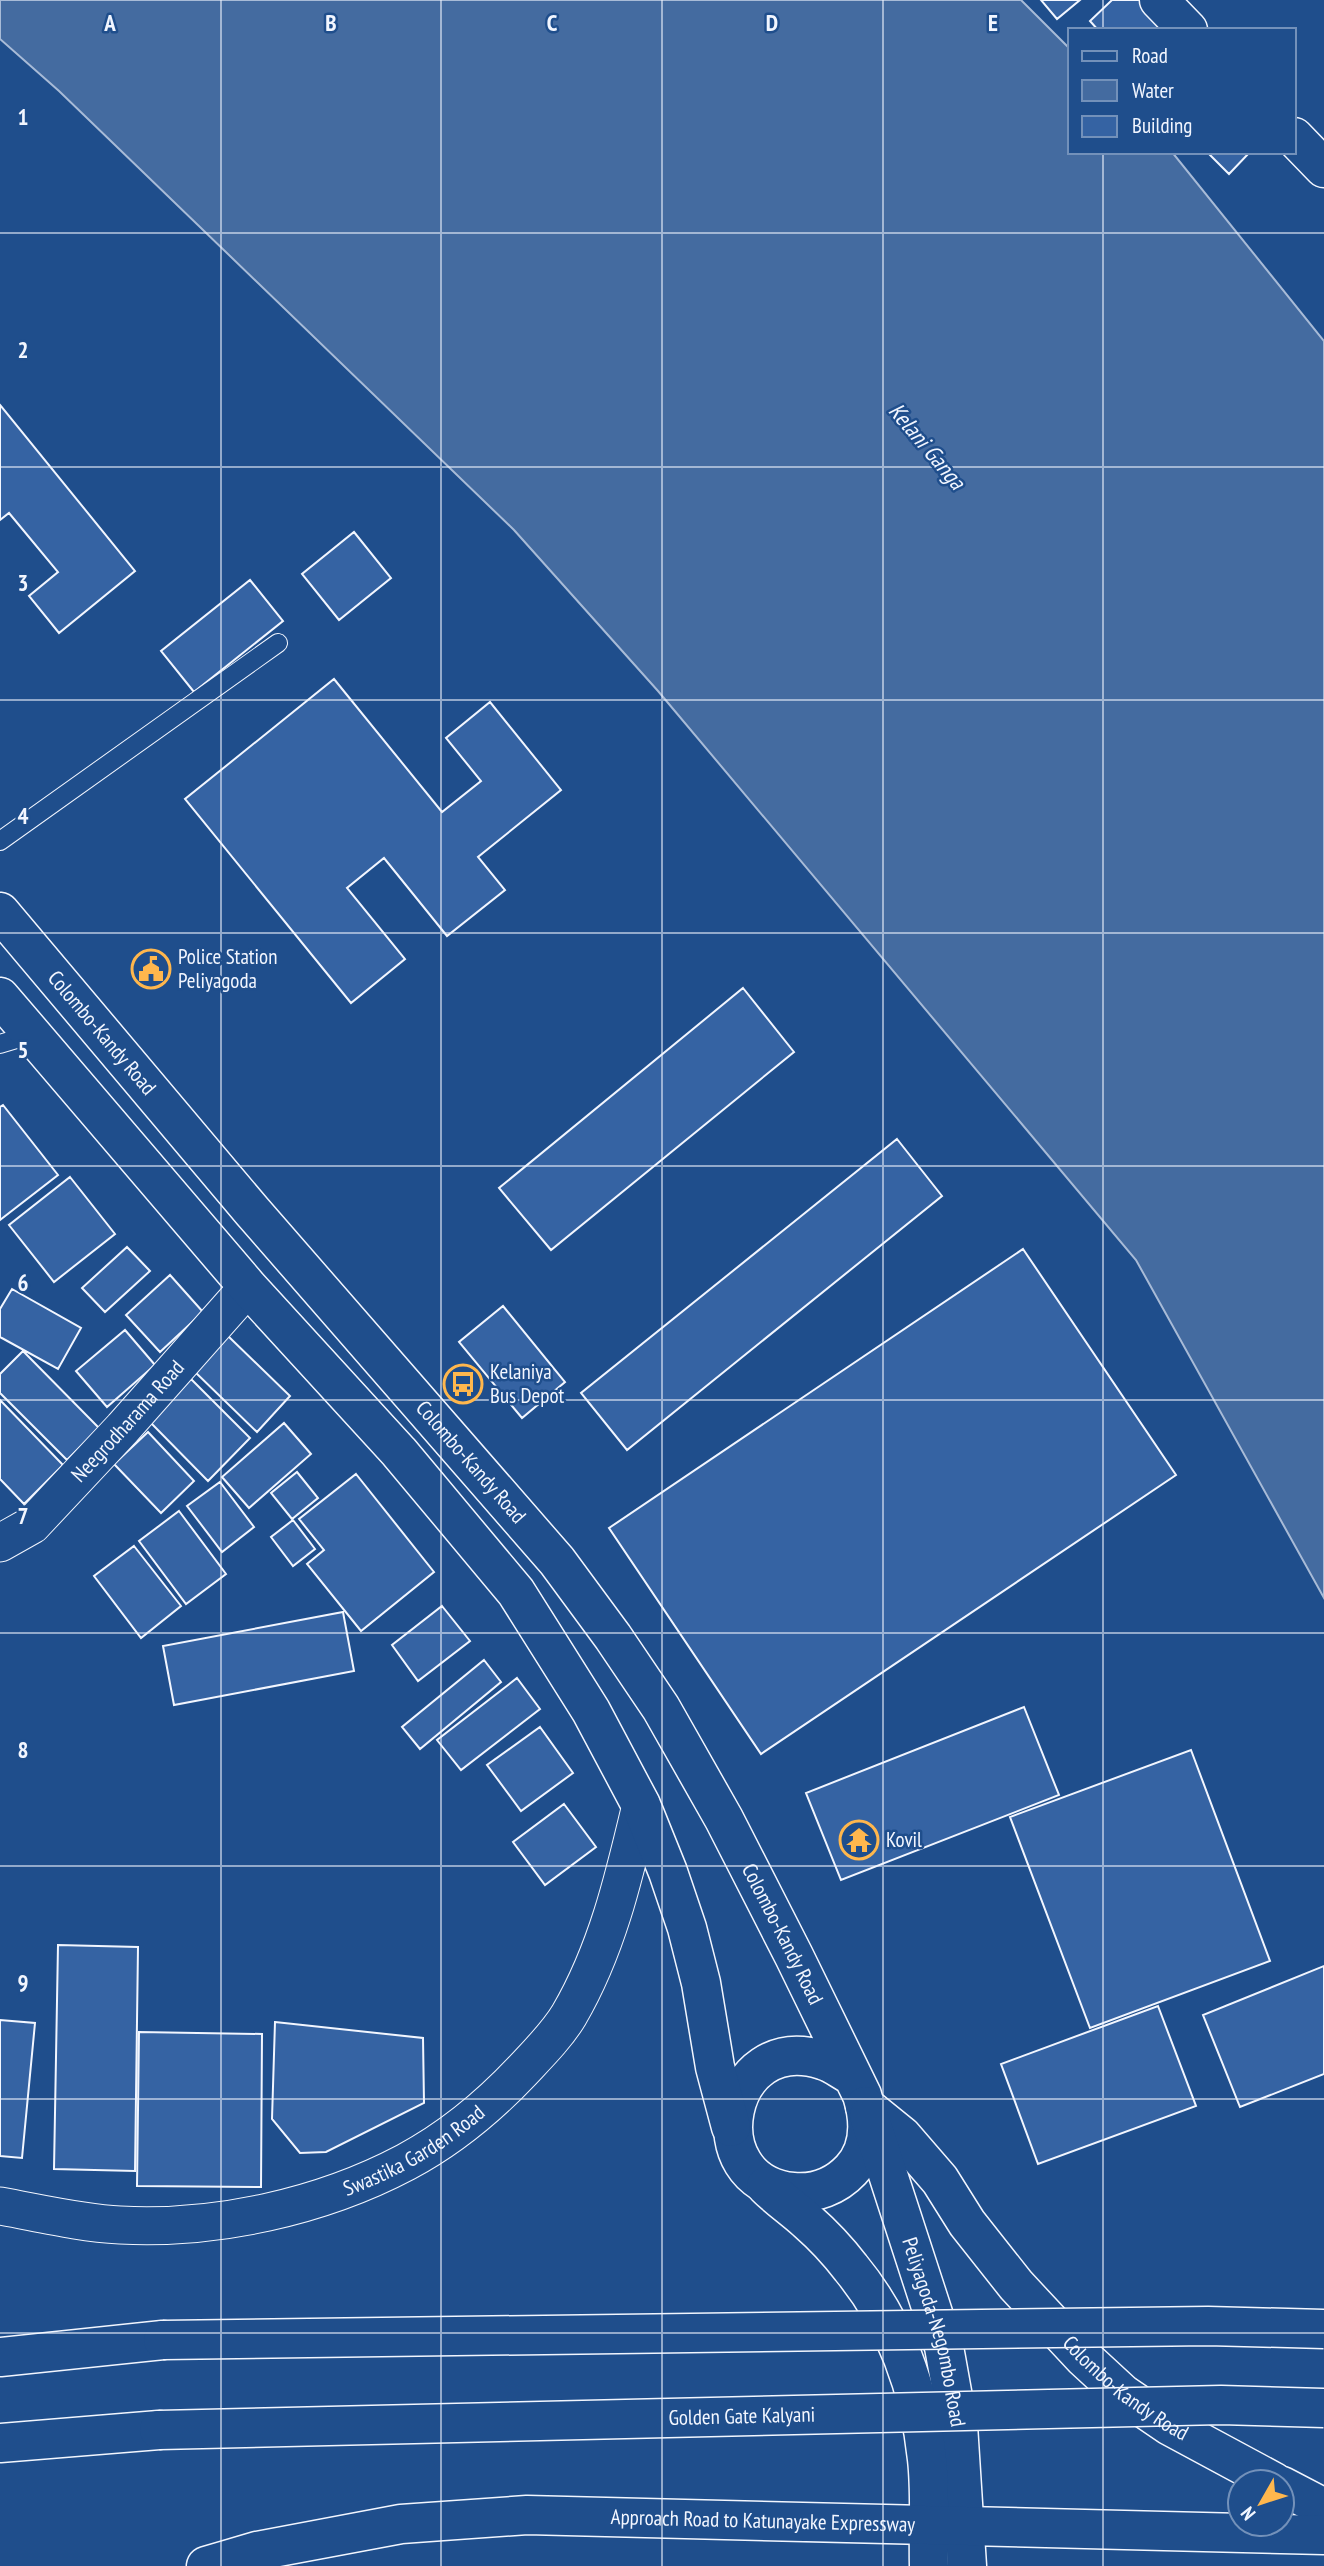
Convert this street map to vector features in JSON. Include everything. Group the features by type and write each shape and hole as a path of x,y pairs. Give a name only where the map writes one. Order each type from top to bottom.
{"main road":[{"path":"1159,0 1186,28"},
{"name":"Colombo-Kandy Road","path":"0,912 252,1211 557,1561 661,1708 724,1819 794,1956 858,2091 940,2180 967,2223 1016,2285 1084,2358 1123,2394 1170,2426 1248,2468"},
{"path":"0,997 15,1040 399,1452 516,1592 591,1711 641,1805 687,1928 701,1983 715,2067 733,2136 740,2156 752,2172 763,2182 789,2191 816,2191 829,2186 851,2169 865,2146 868,2119 858,2091 831,2063 809,2057 786,2057 764,2066 740,2091 733,2112 733,2136"},
{"name":"Peliyagoda-Negombo Road","path":"858,2091 947,2358 958,2425 967,2566"},
{"path":"752,2172 807,2220 845,2260 878,2304 893,2333 908,2369 920,2413 928,2460 929,2566"},
{"path":"0,2357 163,2340 1208,2326 1324,2329"},
{"name":"Golden Gate Kalyani","path":"0,2442 159,2430 1221,2405 1324,2409"},
{"path":"1296,2493 1324,2508"},
{"name":"Approach Road to Katunayake Expressway","path":"206,2566 257,2551 401,2524 527,2515 1324,2535"}],"street":[{"name":"Neegrodharama Road","path":"0,1543 32,1525 123,1428 248,1287"},
{"name":"Swastika Garden Road","path":"0,2206 119,2225 172,2225 282,2208 341,2191 406,2162 456,2130 498,2096 540,2052 569,2016 596,1960 620,1895 641,1805"}],"lane":[{"path":"0,841 278,643"}],"water":[{"name":"Kelani Ganga","path":"0,0 1021,0 1068,47 1068,154 1174,154 1324,341 1324,1598 1136,1260 658,691 514,530 59,91 0,39"}],"building":[{"path":"1041,0 1080,0 1057,19"},
{"path":"1112,0 1143,0 1168,28 1096,28 1090,21"},
{"path":"1209,154 1248,154 1229,174"},
{"path":"0,405 135,571 59,633 29,596 58,572 9,513 0,520"},
{"path":"354,532 391,578 339,620 302,574"},
{"path":"250,580 283,621 194,692 161,651"},
{"path":"334,679 442,812 481,781 446,738 490,702 561,790 478,857 505,890 447,936 384,858 347,888 405,959 351,1003 185,799"},
{"path":"743,988 794,1052 551,1250 499,1188"},
{"path":"3,1105 58,1175 0,1220 0,1107"},
{"path":"897,1139 942,1196 627,1450 581,1393"},
{"path":"70,1177 115,1234 54,1282 9,1225"},
{"path":"127,1247 150,1271 105,1312 82,1288"},
{"path":"1023,1249 1176,1475 761,1754 609,1528"},
{"path":"170,1275 203,1312 160,1352 126,1315"},
{"path":"12,1289 81,1328 58,1369 0,1337 0,1309"},
{"path":"503,1306 565,1382 522,1418 459,1342"},
{"path":"125,1330 155,1365 107,1407 76,1371"},
{"path":"228,1336 290,1396 257,1432 194,1371"},
{"path":"23,1351 99,1428 67,1460 0,1393 0,1374"},
{"path":"191,1379 250,1438 208,1481 149,1421"},
{"path":"0,1400 63,1465 24,1504 0,1479"},
{"path":"284,1423 311,1454 249,1508 222,1477"},
{"path":"148,1432 194,1481 161,1513 114,1464"},
{"path":"297,1472 318,1498 292,1519 271,1493"},
{"path":"356,1474 434,1572 361,1631 307,1564 324,1550 299,1519"},
{"path":"220,1482 254,1527 222,1552 187,1506"},
{"path":"179,1511 226,1574 186,1604 139,1541"},
{"path":"293,1520 315,1549 293,1566 271,1537"},
{"path":"134,1546 181,1606 141,1638 94,1576"},
{"path":"442,1606 470,1641 418,1681 392,1645"},
{"path":"343,1612 354,1671 174,1705 163,1646"},
{"path":"484,1660 501,1682 420,1749 402,1727"},
{"path":"517,1678 540,1709 461,1770 437,1740"},
{"path":"1024,1707 1059,1795 841,1880 806,1793"},
{"path":"540,1727 573,1773 521,1811 487,1765"},
{"path":"1191,1750 1270,1961 1090,2028 1010,1817"},
{"path":"564,1804 596,1847 545,1885 513,1842"},
{"path":"58,1945 138,1947 135,2171 54,2169"},
{"path":"1324,1966 1324,2074 1240,2107 1203,2015"},
{"path":"1158,2006 1196,2106 1038,2164 1001,2064"},
{"path":"0,2020 35,2023 22,2158 0,2156"},
{"path":"275,2022 423,2038 424,2103 326,2152 300,2153 272,2119"},
{"path":"139,2032 262,2034 261,2187 137,2186"}],"place":[{"name":"Police Station Peliyagoda","path":"151,969"},
{"name":"Kelaniya Bus Depot","path":"463,1384"},
{"name":"Kovil","path":"859,1840"}]}
